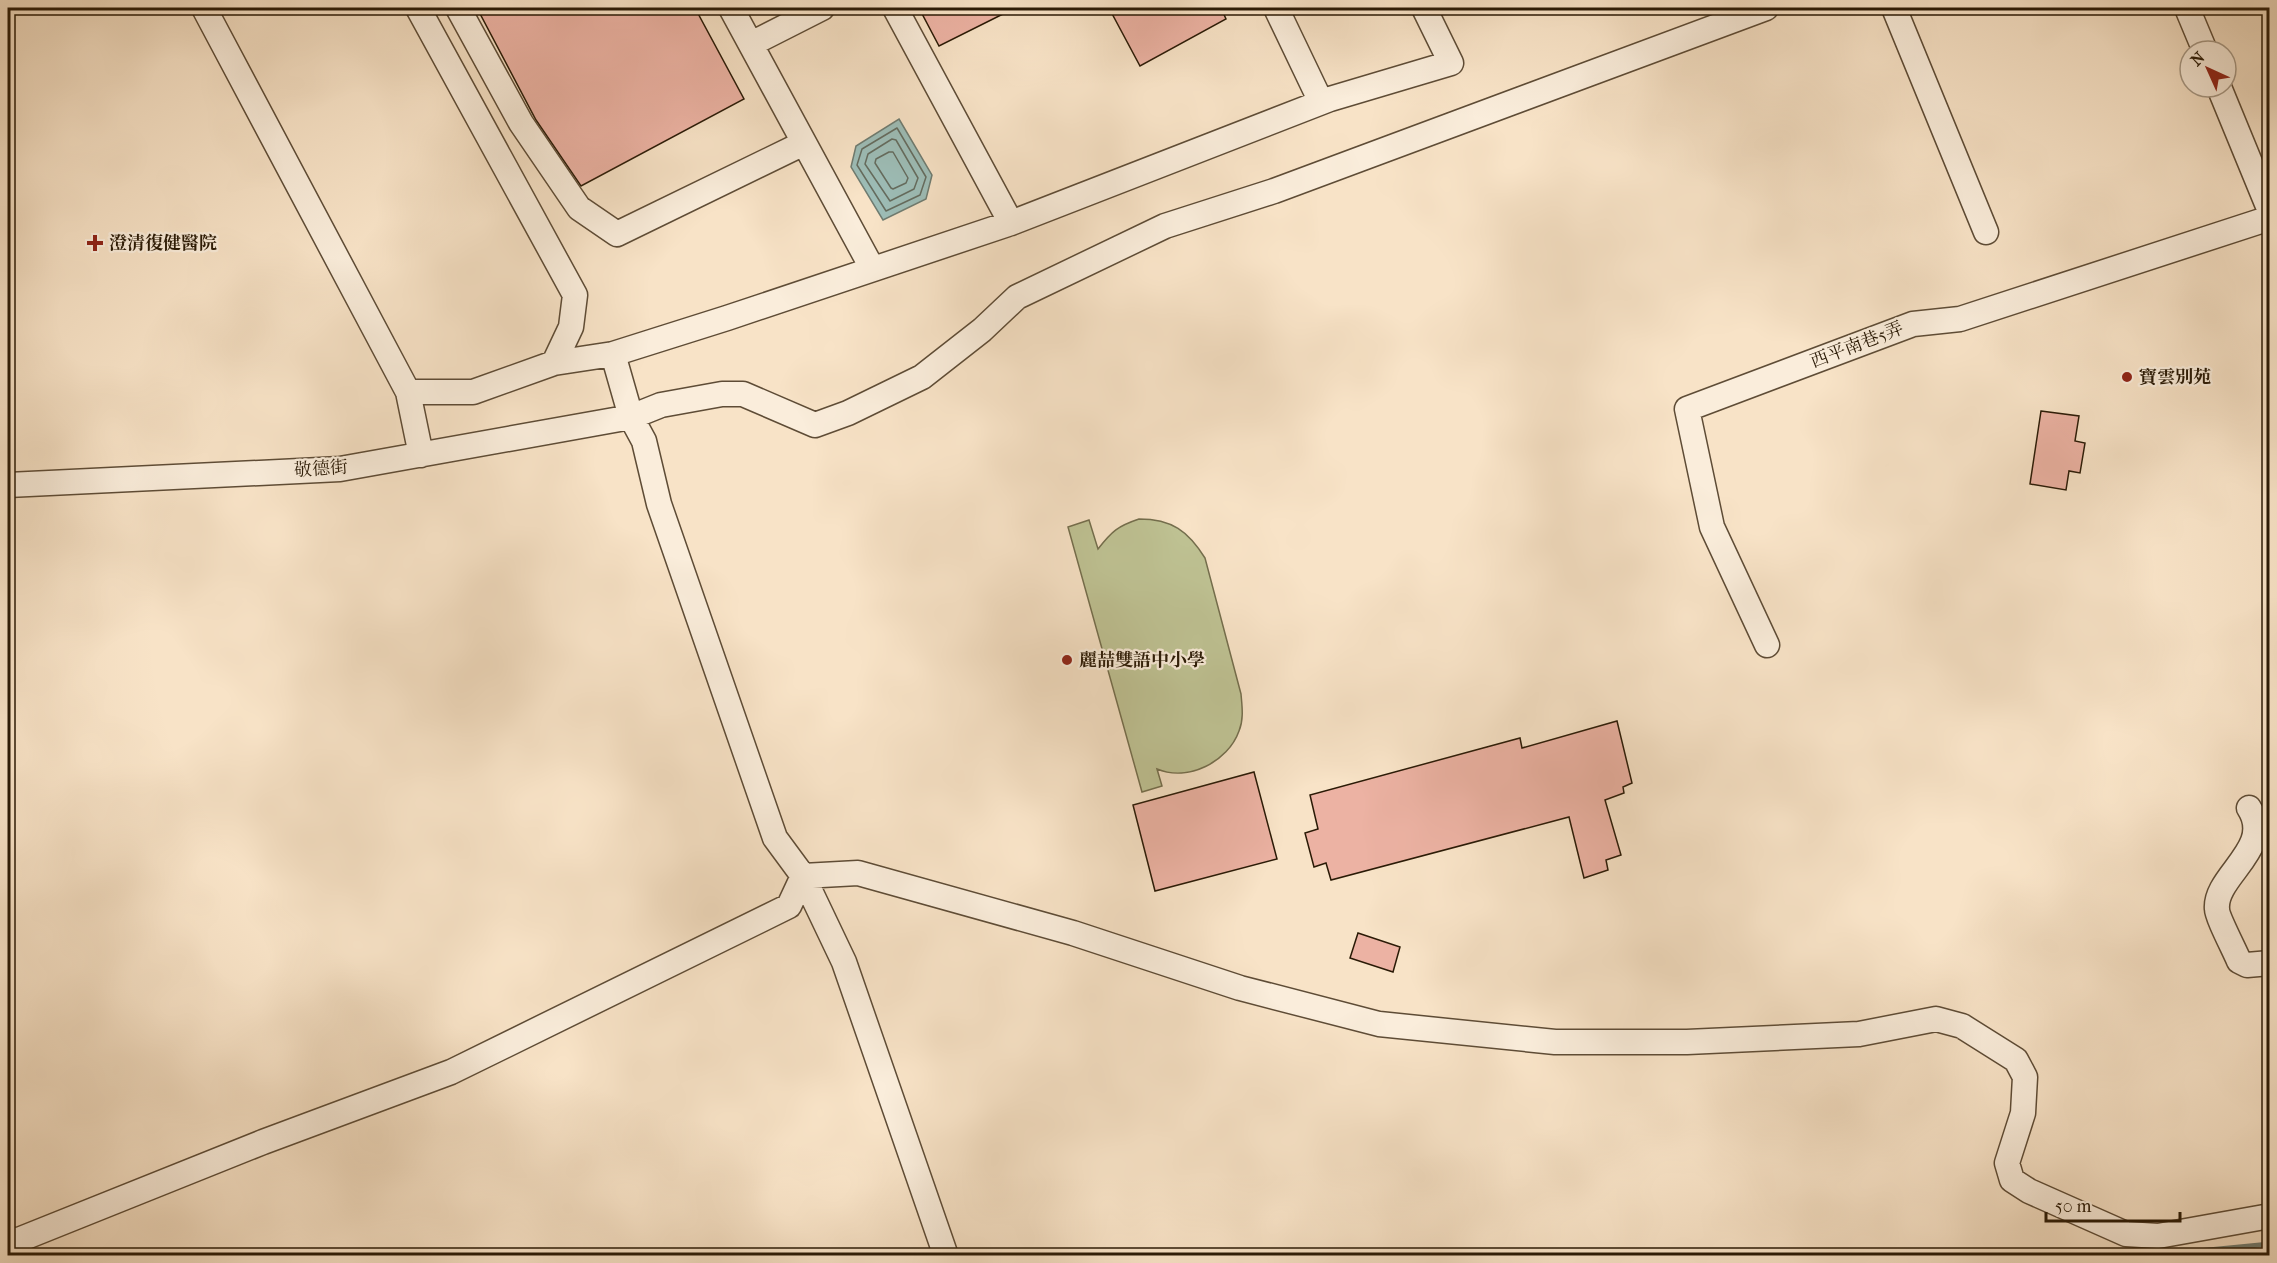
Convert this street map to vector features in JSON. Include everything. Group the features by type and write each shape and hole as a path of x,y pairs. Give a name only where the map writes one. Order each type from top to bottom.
{"street":[{"path":"204,8 408,392 421,455"},
{"path":"418,8 575,295 571,327 554,363"},
{"path":"458,8 520,123 579,208 617,234 804,143"},
{"path":"731,8 872,268"},
{"path":"751,44 822,8"},
{"path":"895,8 1011,222"},
{"path":"1276,8 1321,102"},
{"path":"408,392 473,392 554,363 613,354 1011,222 1321,102 1451,63 1424,8"},
{"name":"敬德街","path":"8,485 340,469 631,417 662,405 722,394 743,394 815,424 848,413 922,376 982,330 1017,297 1166,226 1274,191 1766,8"},
{"path":"1894,8 1986,231"},
{"path":"2187,8 2200,39"},
{"path":"2224,99 2270,211"},
{"name":"西平南巷5弄","path":"1767,645 1712,527 1687,409 1913,324 1960,319 2270,218"},
{"path":"613,354 631,417 644,441 659,504 775,837 803,876 844,962 946,1256"},
{"path":"2249,808 2253,815 2256,832 2249,852 2220,894 2217,909 2239,961 2247,965 2270,963"},
{"path":"803,876 858,873 1073,933 1240,988 1379,1024 1555,1042 1687,1042 1859,1034 1936,1019 1962,1026 2016,1060 2025,1077 2024,1113 2007,1163 2012,1180 2030,1191 2126,1234 2158,1236 2270,1216"},
{"path":"8,1242 21,1239 263,1142 451,1072 789,906 803,876"}],"green space":[{"path":"1139,519 1161,521 1178,528 1205,558 1241,694 1242,713 1241,726 1234,742 1216,760 1194,771 1181,773 1157,769 1162,786 1142,792 1068,527 1089,520 1098,549 1116,530"}],"water":[{"path":"899,119 932,175 926,199 883,220 851,167 856,146"}],"building":[{"path":"477,8 695,8 744,99 581,186 536,120"},
{"path":"919,8 1015,8 939,46"},
{"path":"1109,8 1221,8 1226,19 1140,66"},
{"path":"2041,411 2079,416 2075,441 2085,443 2080,473 2069,471 2066,490 2030,484"},
{"path":"1617,721 1632,783 1623,787 1624,793 1605,800 1621,855 1606,860 1608,870 1584,878 1569,817 1331,880 1326,863 1314,867 1305,833 1318,829 1310,795 1520,738 1522,748"},
{"path":"1254,772 1277,859 1155,891 1133,805"},
{"path":"1358,933 1400,947 1393,972 1350,958"}],"waterway":[{"path":"2147,1256 2270,1244"}],"place":[{"name":"澄清復健醫院","path":"95,243"},
{"name":"寶雲別苑","path":"2127,377"},
{"name":"麗喆雙語中小學","path":"1067,660"}]}
